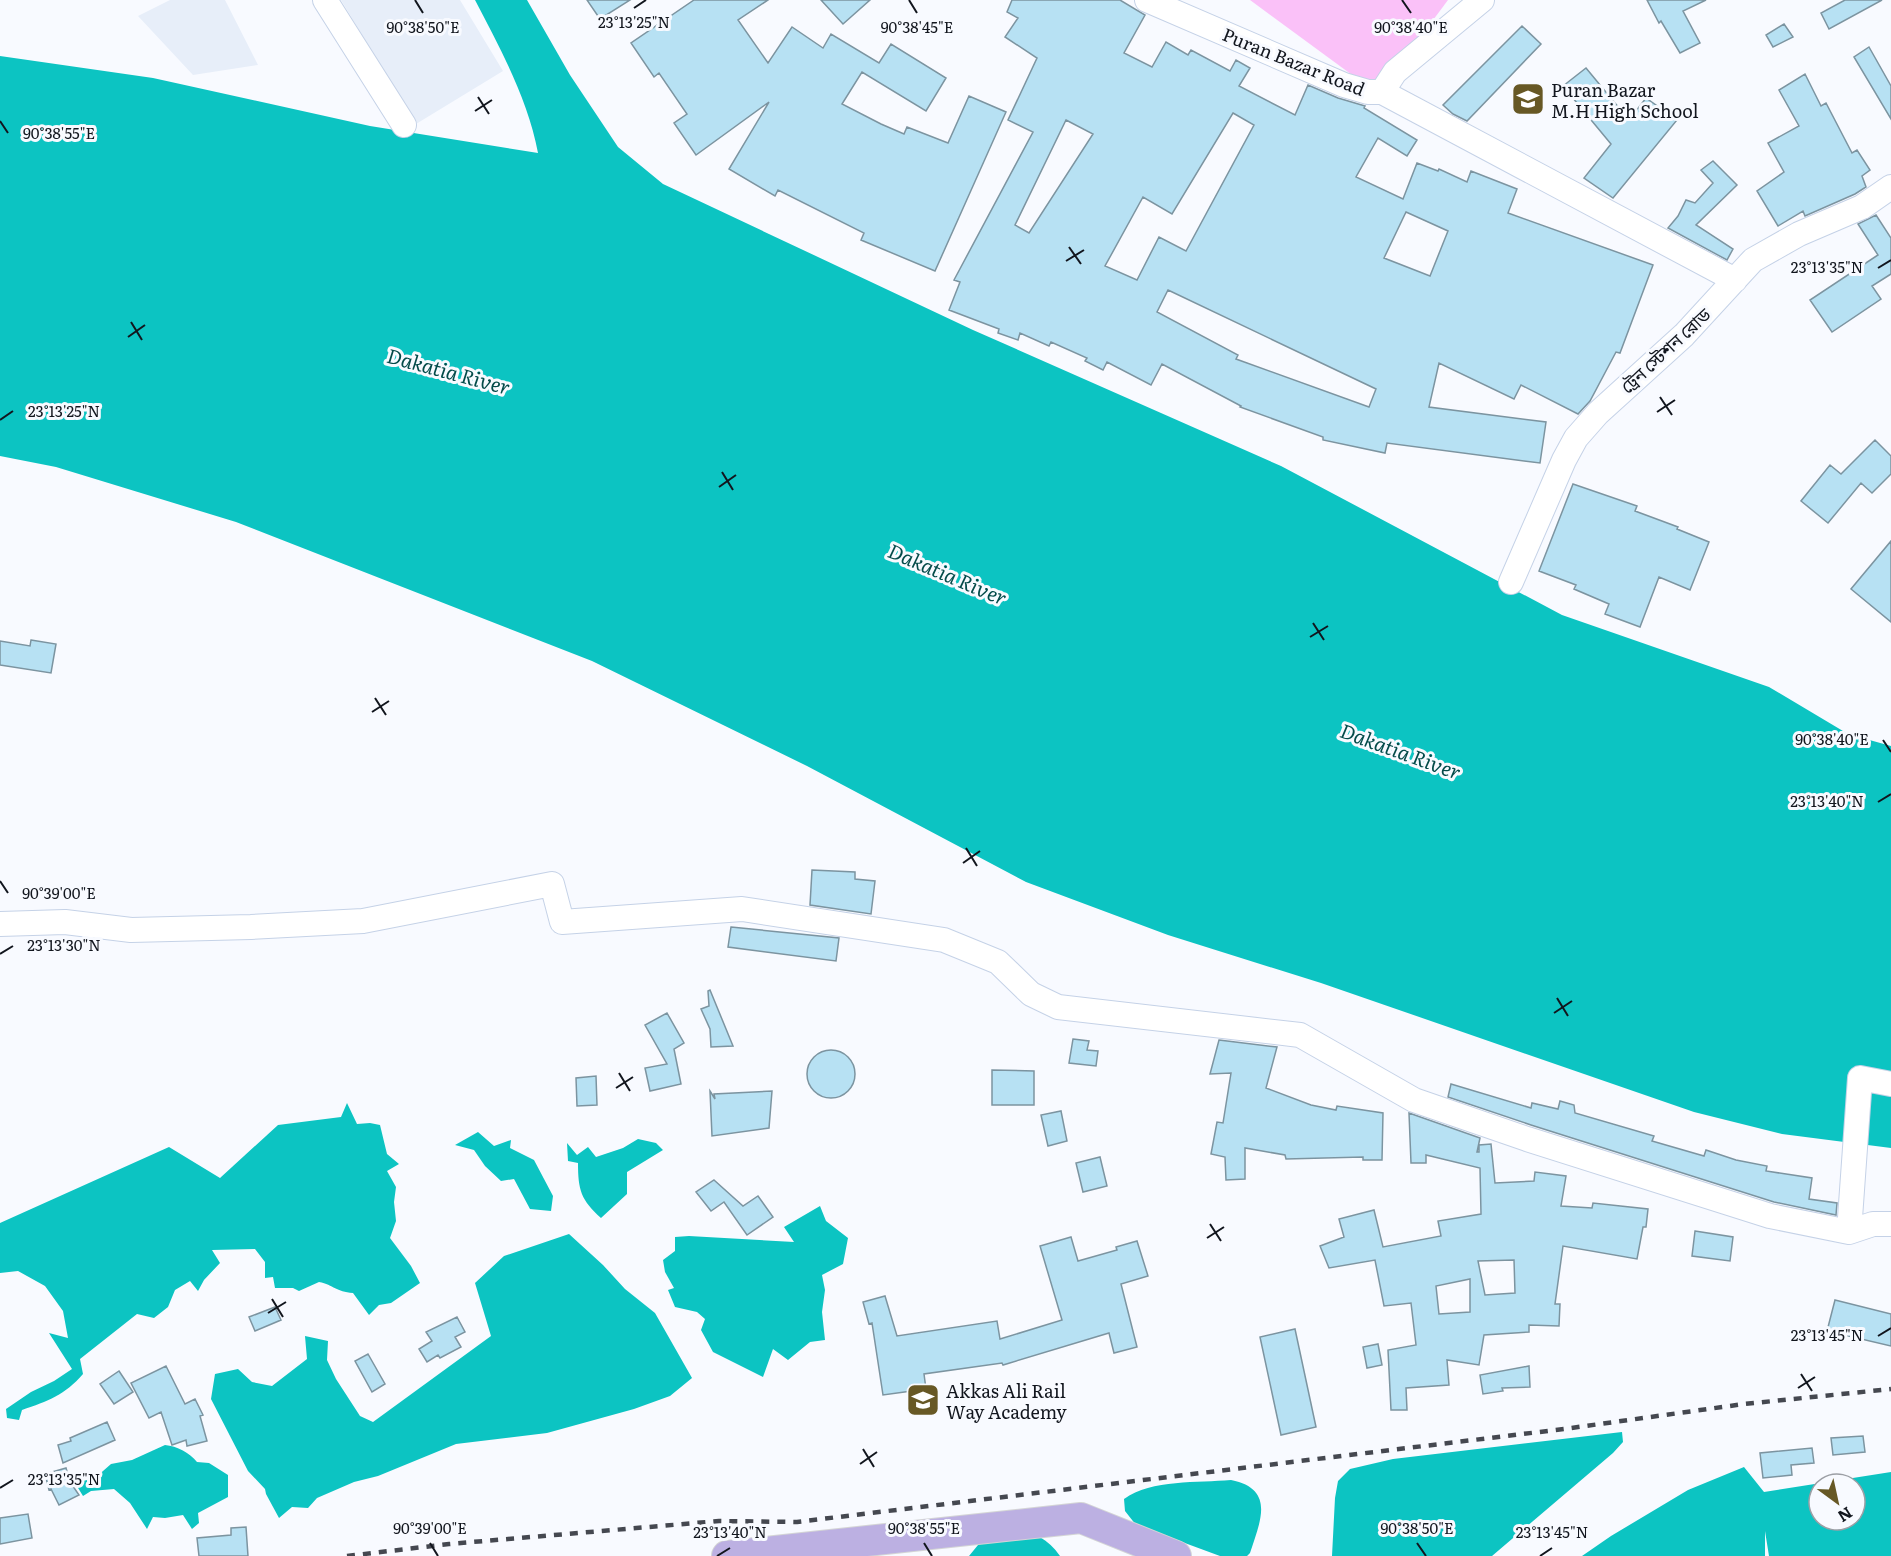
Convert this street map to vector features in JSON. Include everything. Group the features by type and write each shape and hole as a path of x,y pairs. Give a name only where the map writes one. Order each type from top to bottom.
{"main road":[{"path":"727,1556 1081,1518 1176,1556"}],"street":[{"path":"325,0 404,125"},
{"name":"Puran Bazar Road","path":"1147,0 1344,85 1368,92 1382,92 1395,72 1482,0"},
{"path":"1382,92 1735,280"},
{"name":"ট্রেন স্টেশন রোড","path":"1511,582 1564,460 1576,438 1598,413 1684,335 1753,260 1799,234 1862,207 1891,187"},
{"path":"0,924 65,922 130,930 363,921 552,884 562,922 742,909 944,940 998,962 1031,993 1058,1007 1300,1035 1414,1100 1527,1139 1770,1216 1849,1232 1873,1224 1891,1224"},
{"path":"1849,1232 1860,1078 1891,1084"}],"shaded area":[{"path":"170,0 225,0 258,65 193,75 138,16"},
{"path":"341,0 460,0 503,71 416,124"},
{"path":"1250,0 1448,0 1378,94"}],"water":[{"name":"Dakatia River","path":"475,0 527,0 570,75 618,147 663,184 973,330 1281,466 1562,615 1769,687 1848,734 1891,746 1891,1148 1782,1134 1694,1112 1321,983 1168,935 1026,882 807,766 592,661 236,522 56,467 0,456 0,56 153,78 370,126 538,153 520,94"},
{"path":"347,1103 357,1124 380,1125 387,1154 399,1164 387,1171 396,1187 394,1202 396,1221 390,1238 411,1266 420,1283 391,1303 379,1305 369,1315 353,1293 324,1283 319,1282 299,1291 293,1288 275,1288 273,1277 265,1278 265,1262 255,1249 212,1250 220,1263 204,1280 198,1291 190,1281 175,1290 168,1307 154,1318 137,1314 80,1359 83,1374 70,1387 48,1400 22,1410 19,1420 7,1418 6,1409 72,1369 49,1333 68,1338 63,1311 45,1286 18,1271 0,1273 0,1223 169,1147 220,1178 278,1125 341,1117"},
{"path":"478,1132 494,1146 511,1140 510,1148 534,1160 553,1196 551,1211 530,1209 514,1179 501,1181 485,1166 474,1150 455,1145"},
{"path":"638,1139 656,1143 663,1150 627,1172 627,1194 601,1218 589,1206 582,1194 578,1163 568,1161 567,1143 577,1155 588,1147 596,1157 623,1148"},
{"path":"820,1206 826,1221 848,1238 843,1264 822,1275 825,1290 822,1312 825,1340 810,1342 788,1360 773,1349 763,1377 713,1352 701,1330 705,1319 697,1312 675,1307 668,1290 674,1288 665,1272 663,1260 675,1251 675,1237 794,1242 784,1227"},
{"path":"569,1234 625,1289 655,1313 692,1378 670,1396 634,1409 547,1433 456,1444 317,1498 308,1508 292,1507 279,1518 265,1489 248,1471 211,1399 215,1374 238,1369 252,1382 272,1386 307,1359 305,1336 328,1341 327,1360 336,1379 360,1416 373,1422 491,1336 475,1283 504,1256"},
{"path":"1622,1432 1623,1442 1613,1453 1492,1556 1332,1556 1338,1481 1350,1469 1393,1459"},
{"path":"165,1445 183,1451 197,1462 209,1463 228,1475 228,1497 198,1513 199,1523 192,1529 183,1515 153,1517 147,1529 130,1503 114,1489 91,1491 83,1496 75,1483 95,1478 111,1464 132,1460"},
{"path":"1744,1467 1764,1492 1807,1485 1807,1532 1867,1532 1867,1476 1891,1472 1891,1556 1769,1556 1765,1531 1765,1556 1582,1556 1688,1490"},
{"path":"1231,1480 1245,1484 1254,1491 1261,1508 1258,1530 1247,1556 1220,1556 1136,1525 1125,1511 1124,1499 1148,1488 1176,1483"},
{"path":"976,1521 1012,1527 1033,1534 1052,1546 1060,1556 969,1556 978,1545"}],"building":[{"path":"587,0 630,0 600,19"},
{"path":"694,0 768,0 738,20 768,63 792,27 823,48 831,34 879,63 891,44 946,78 926,111 862,72 842,104 904,134 907,127 948,143 969,96 1006,112 935,271 861,240 864,233 778,190 775,196 729,169 769,102 696,155 674,123 687,114 659,73 654,77 631,43"},
{"path":"821,0 870,0 843,24"},
{"path":"1012,0 1120,0 1145,15 1124,53 1152,67 1166,42 1188,55 1191,50 1230,71 1236,60 1250,68 1239,86 1295,115 1308,85 1338,98 1365,106 1364,108 1417,140 1407,156 1378,138 1356,177 1403,199 1417,163 1438,171 1439,169 1467,182 1471,171 1517,189 1508,213 1653,265 1620,353 1616,352 1590,401 1578,414 1521,385 1514,399 1439,363 1429,407 1546,422 1540,463 1387,443 1385,453 1323,440 1323,437 1240,407 1162,364 1151,385 1107,362 1103,370 1085,361 1087,358 1051,342 1049,346 1020,333 1018,340 998,333 999,329 949,310 960,282 954,280 1033,132 1008,120 1037,58 1005,37 1018,18 1007,12","holes":["1233,113 1254,125 1186,251 1159,237 1137,280 1105,266 1143,197 1172,214","1066,120 1093,134 1029,233 1015,225","1406,212 1448,231 1430,276 1384,258","1168,290 1376,389 1369,407 1236,359 1238,355 1157,312"]},
{"path":"1647,0 1706,0 1683,11 1700,43 1680,53 1661,21 1659,23"},
{"path":"1845,0 1882,0 1829,29 1821,13"},
{"path":"1784,24 1793,37 1773,47 1766,35"},
{"path":"1522,26 1541,44 1467,121 1453,114 1443,105"},
{"path":"1869,47 1891,86 1891,119 1854,57"},
{"path":"1586,68 1629,120 1646,98 1677,120 1613,198 1584,178 1611,144 1563,86"},
{"path":"1805,74 1821,106 1826,103 1852,153 1857,150 1870,170 1862,176 1866,187 1855,194 1805,216 1803,211 1778,226 1757,191 1784,172 1768,143 1799,126 1779,90"},
{"path":"1713,161 1737,185 1696,225 1733,249 1727,260 1668,228 1678,216 1686,200 1695,203 1713,183 1701,170"},
{"path":"1876,215 1891,238 1891,274 1872,286 1881,299 1832,332 1810,300 1878,255 1858,224"},
{"path":"1875,440 1891,456 1891,474 1872,493 1861,483 1828,523 1801,501 1830,465 1841,474"},
{"path":"1573,484 1637,506 1635,511 1678,527 1677,529 1709,542 1690,590 1659,577 1640,627 1605,614 1609,604 1574,589 1576,585 1539,571"},
{"path":"1891,541 1891,622 1851,589"},
{"path":"31,640 56,644 51,673 0,665 0,641 30,646"},
{"path":"812,870 855,872 855,879 875,881 871,914 810,905"},
{"path":"731,927 839,938 836,961 728,947"},
{"path":"710,990 733,1046 711,1047 710,1029 701,1009 709,1006 708,991"},
{"path":"667,1013 684,1043 674,1049 681,1084 650,1091 645,1068 667,1064 645,1025"},
{"path":"1073,1039 1089,1041 1087,1050 1098,1051 1096,1066 1069,1063"},
{"path":"1219,1040 1277,1047 1266,1088 1311,1105 1336,1110 1337,1106 1383,1113 1382,1160 1363,1160 1363,1157 1286,1159 1285,1155 1245,1148 1245,1179 1226,1180 1225,1157 1211,1154 1217,1122 1223,1123 1231,1073 1210,1074"},
{"path":"826,1050 836,1050 848,1057 855,1069 855,1079 848,1091 836,1098 826,1098 811,1087 807,1079 807,1069 818,1054"},
{"path":"992,1070 1034,1071 1034,1105 992,1105"},
{"path":"596,1076 597,1105 577,1106 576,1078"},
{"path":"1451,1084 1531,1108 1532,1103 1558,1109 1560,1101 1574,1105 1575,1113 1654,1136 1652,1141 1704,1156 1706,1150 1736,1160 1767,1166 1766,1171 1812,1178 1809,1199 1837,1203 1836,1215 1774,1202 1448,1097"},
{"path":"710,1091 715,1099 714,1094 772,1091 769,1128 712,1136"},
{"path":"1061,1111 1067,1141 1048,1146 1041,1115"},
{"path":"1409,1113 1480,1138 1477,1152 1479,1152 1479,1145 1491,1144 1495,1183 1534,1181 1535,1172 1566,1176 1561,1206 1592,1208 1593,1203 1648,1209 1646,1227 1643,1227 1637,1259 1563,1246 1555,1304 1560,1304 1559,1326 1529,1325 1529,1332 1484,1335 1479,1365 1447,1360 1449,1385 1406,1388 1407,1410 1391,1410 1388,1350 1416,1345 1411,1303 1384,1306 1375,1260 1329,1268 1320,1246 1344,1237 1339,1219 1374,1210 1383,1247 1441,1236 1438,1221 1481,1214 1480,1168 1426,1155 1426,1163 1411,1163","holes":["1514,1260 1515,1293 1485,1295 1478,1261","1470,1279 1470,1312 1439,1314 1436,1286"]},
{"path":"1100,1157 1107,1186 1083,1192 1076,1163"},
{"path":"714,1180 743,1206 758,1196 773,1217 747,1235 724,1202 711,1211 696,1192"},
{"path":"1695,1231 1733,1237 1730,1261 1692,1256"},
{"path":"1071,1237 1078,1261 1117,1250 1116,1247 1137,1241 1148,1276 1121,1284 1137,1347 1114,1353 1109,1333 1003,1365 1002,1363 924,1374 926,1389 883,1395 872,1323 869,1324 863,1302 885,1296 897,1336 997,1321 1000,1339 1062,1320 1040,1246"},
{"path":"1835,1300 1891,1314 1891,1346 1827,1331"},
{"path":"275,1307 281,1320 255,1331 249,1317"},
{"path":"457,1317 465,1332 455,1337 461,1347 440,1358 438,1355 427,1362 419,1349 432,1341 426,1332"},
{"path":"1295,1329 1316,1427 1281,1435 1260,1337"},
{"path":"1378,1344 1382,1365 1367,1368 1363,1347"},
{"path":"368,1354 385,1384 372,1392 355,1361"},
{"path":"166,1366 185,1404 195,1399 203,1415 200,1416 207,1441 187,1446 186,1440 172,1445 161,1412 149,1418 131,1383"},
{"path":"1529,1366 1530,1387 1502,1388 1503,1391 1483,1394 1480,1375"},
{"path":"119,1371 133,1392 114,1404 100,1384"},
{"path":"107,1422 115,1440 63,1463 58,1445 71,1441 70,1438"},
{"path":"1863,1436 1865,1452 1833,1455 1831,1438"},
{"path":"1812,1448 1814,1463 1791,1465 1792,1475 1763,1478 1760,1453"},
{"path":"66,1468 70,1482 79,1495 59,1505 51,1489 49,1490 45,1474"},
{"path":"28,1514 32,1538 0,1544 0,1518"},
{"path":"246,1527 248,1556 199,1556 197,1538 231,1535 231,1528"}],"railway":[{"path":"347,1556 449,1544 719,1521 797,1522 1564,1429 1744,1404 1891,1389"}],"place":[{"name":"Puran Bazar M.H High School","path":"1528,99"},
{"name":"Akkas Ali Rail Way Academy","path":"923,1400"}]}
